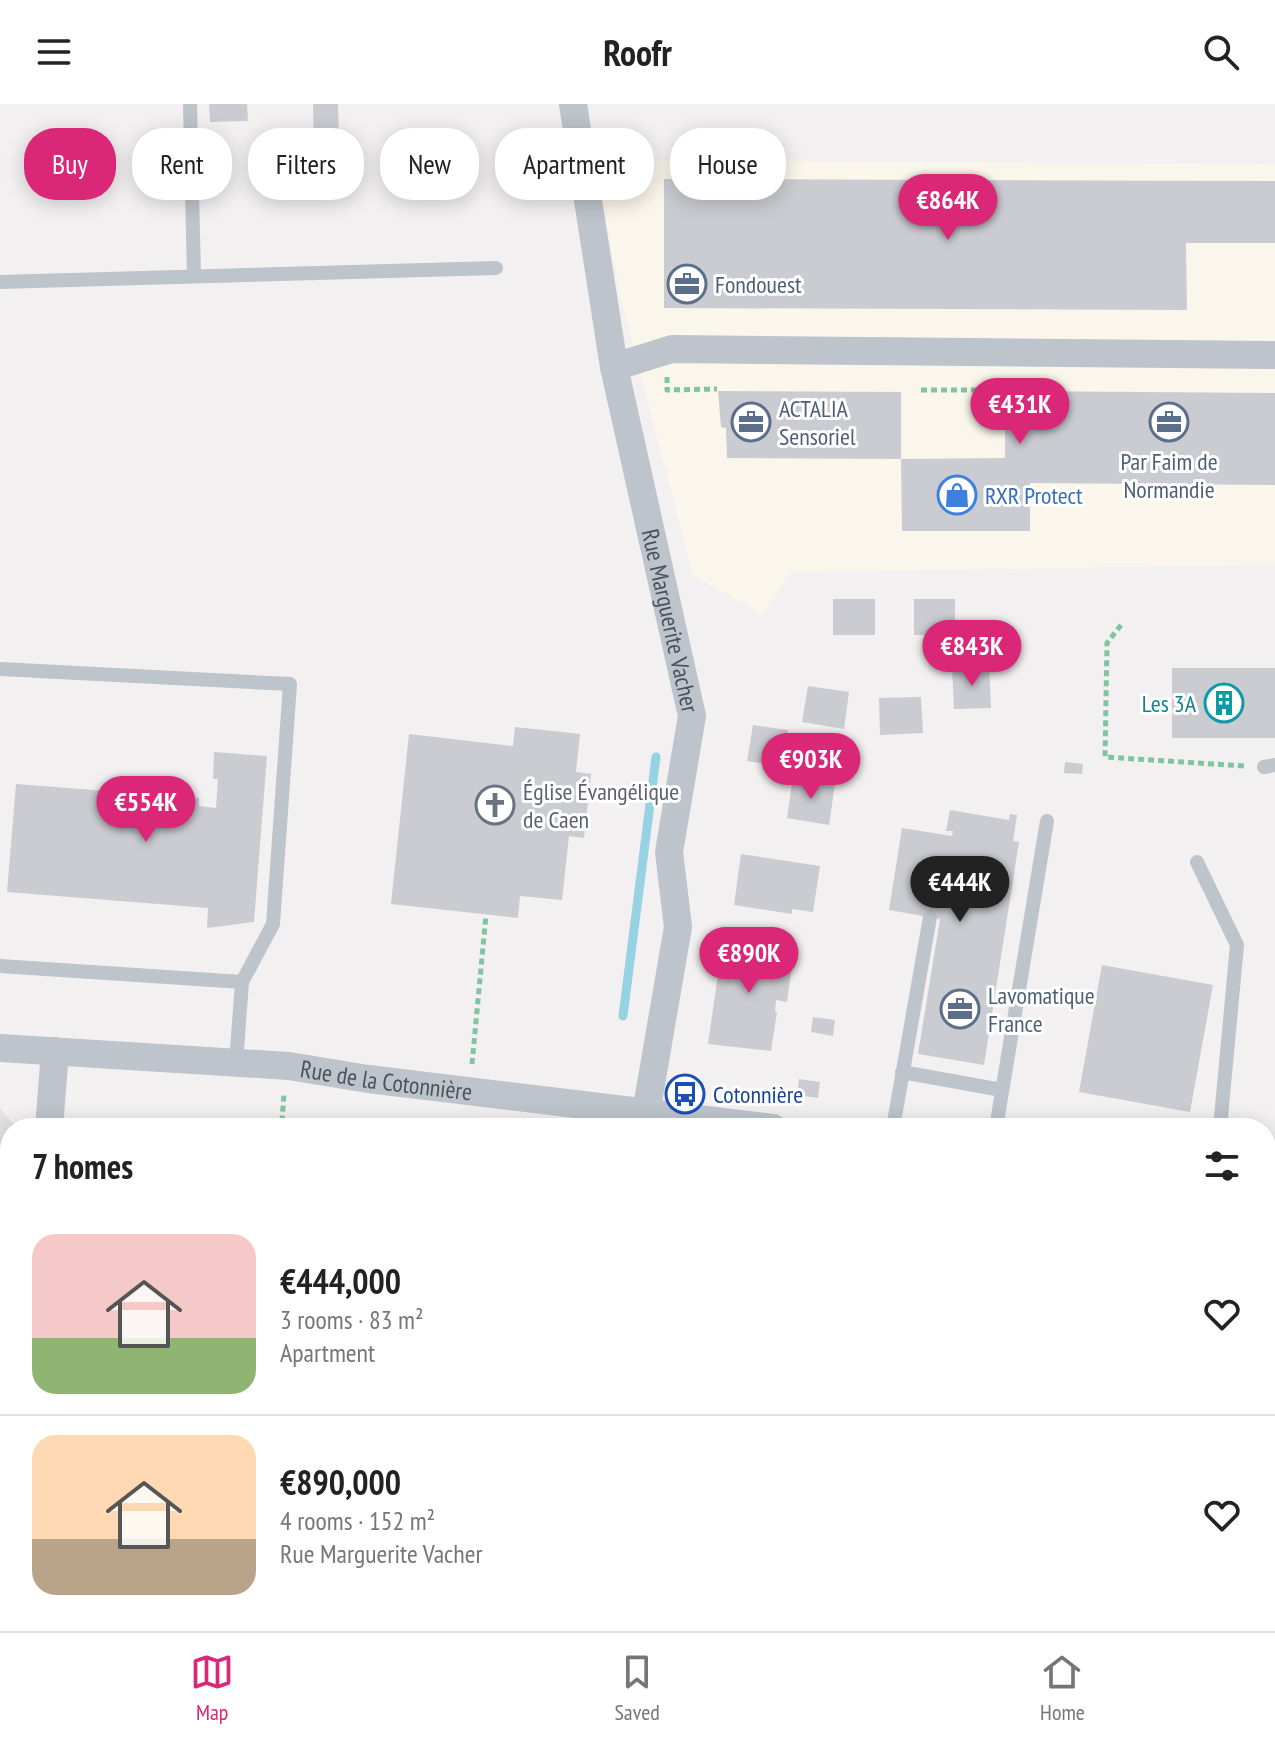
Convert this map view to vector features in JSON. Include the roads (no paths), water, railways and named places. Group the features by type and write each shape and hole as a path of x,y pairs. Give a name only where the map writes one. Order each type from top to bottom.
{"street":[{"name":"Rue Marguerite Vacher","path":"573,104 614,367 692,716 669,852 678,927 646,1113"},
{"path":"614,367 672,349 1275,355"},
{"name":"Rue de la Cotonnière","path":"0,1048 289,1066 383,1081 688,1118"},
{"path":"50,1118 55,1051"}],"lane":[{"path":"190,104 194,276"},
{"path":"0,282 496,268"},
{"path":"0,669 290,684 273,924 242,982 236,1063"},
{"path":"998,1118 1047,821"},
{"path":"1197,862 1237,945 1221,1118"},
{"path":"895,1118 930,917"},
{"path":"0,966 242,982"},
{"path":"902,1072 1002,1090"}],"waterway":[{"path":"623,1016 656,757"}],"place":[{"name":"Fondouest","path":"687,284"},
{"name":"ACTALIA Sensoriel","path":"751,422"},
{"name":"Par Faim de Normandie","path":"1169,422"},
{"name":"RXR Protect","path":"957,495"},
{"name":"Les 3A","path":"1224,703"},
{"name":"Église Évangélique de Caen","path":"495,805"},
{"name":"Lavomatique France","path":"960,1009"},
{"name":"Cotonnière","path":"685,1094"}]}
